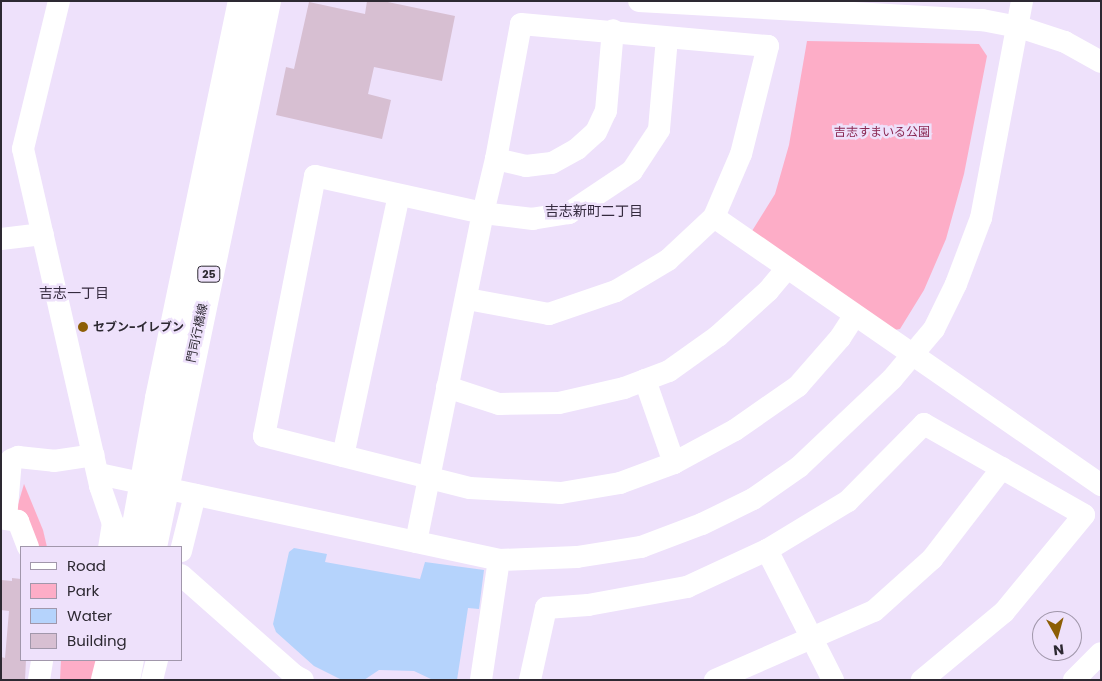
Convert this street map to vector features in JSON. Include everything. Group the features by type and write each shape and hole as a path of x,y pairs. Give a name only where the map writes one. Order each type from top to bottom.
{"main road":[{"name":"門司行橋線","path":"153,546 159,398 242,1"},
{"name":"門司行橋線","path":"132,546 155,485 267,1"},
{"path":"105,680 110,661"},
{"path":"126,680 130,661"}],"street":[{"path":"59,1 23,150 96,464 112,523 108,546"},
{"path":"639,1 982,20 1019,27 1065,42 1101,62"},
{"path":"28,546 18,521 6,519 11,460 18,457 96,464 155,485 195,495 500,560 577,557 641,546 702,524 753,499 799,467 892,378 938,320 956,284 981,218 1019,27 1022,1"},
{"path":"416,542 428,477 483,214 496,159 521,24 613,30 667,38 768,46 741,154 714,217 668,260 616,291 549,314 466,299"},
{"path":"496,159 526,166 552,163 577,149 596,132 606,111 613,30"},
{"path":"667,38 659,130 632,171 569,213 533,219 483,214 315,176 264,436 470,488 561,493 620,483 674,463 735,430 798,386 840,338 855,315"},
{"path":"343,456 399,195"},
{"path":"714,217 1101,485"},
{"path":"1,239 43,234"},
{"path":"447,387 499,404 559,403 645,380 669,371 718,336 768,291 787,268"},
{"path":"645,380 674,463"},
{"path":"530,680 546,608 588,605 688,587 767,550 848,501 924,424 1084,515 1004,612 922,680"},
{"path":"715,680 874,611 932,559 1002,468"},
{"path":"182,547 195,495"},
{"path":"767,550 833,680"},
{"path":"481,680 500,560"},
{"path":"182,576 294,676 303,680"},
{"path":"1074,680 1101,653"},
{"path":"39,680 42,661"},
{"path":"152,680 156,661"}],"green space":[{"name":"吉志すまいる公園","path":"807,41 979,44 987,56 964,174 946,239 924,290 900,329 894,330 752,231 775,194 789,145"},
{"path":"24,484 43,530 47,546 34,546 16,511"},
{"path":"61,661 98,661 93,680 60,680"}],"water":[{"path":"294,548 327,554 325,562 420,579 425,562 484,570 479,609 468,608 457,680 433,680 414,671 379,670 364,680 342,680 314,666 276,632 273,624 289,552"}],"building":[{"path":"367,1 383,1 455,16 442,81 374,67 368,94 391,100 382,139 276,115 286,67 294,69 309,2 365,14"},
{"path":"12,578 20,579 20,661 26,661 25,680 1,680 1,657 5,658 9,611 1,610 1,580 12,581"}],"place":[{"name":"セブン-イレブン","path":"83,327"}],"district":[{"name":"吉志新町二丁目","path":"594,211"},
{"name":"吉志一丁目","path":"74,293"}]}
